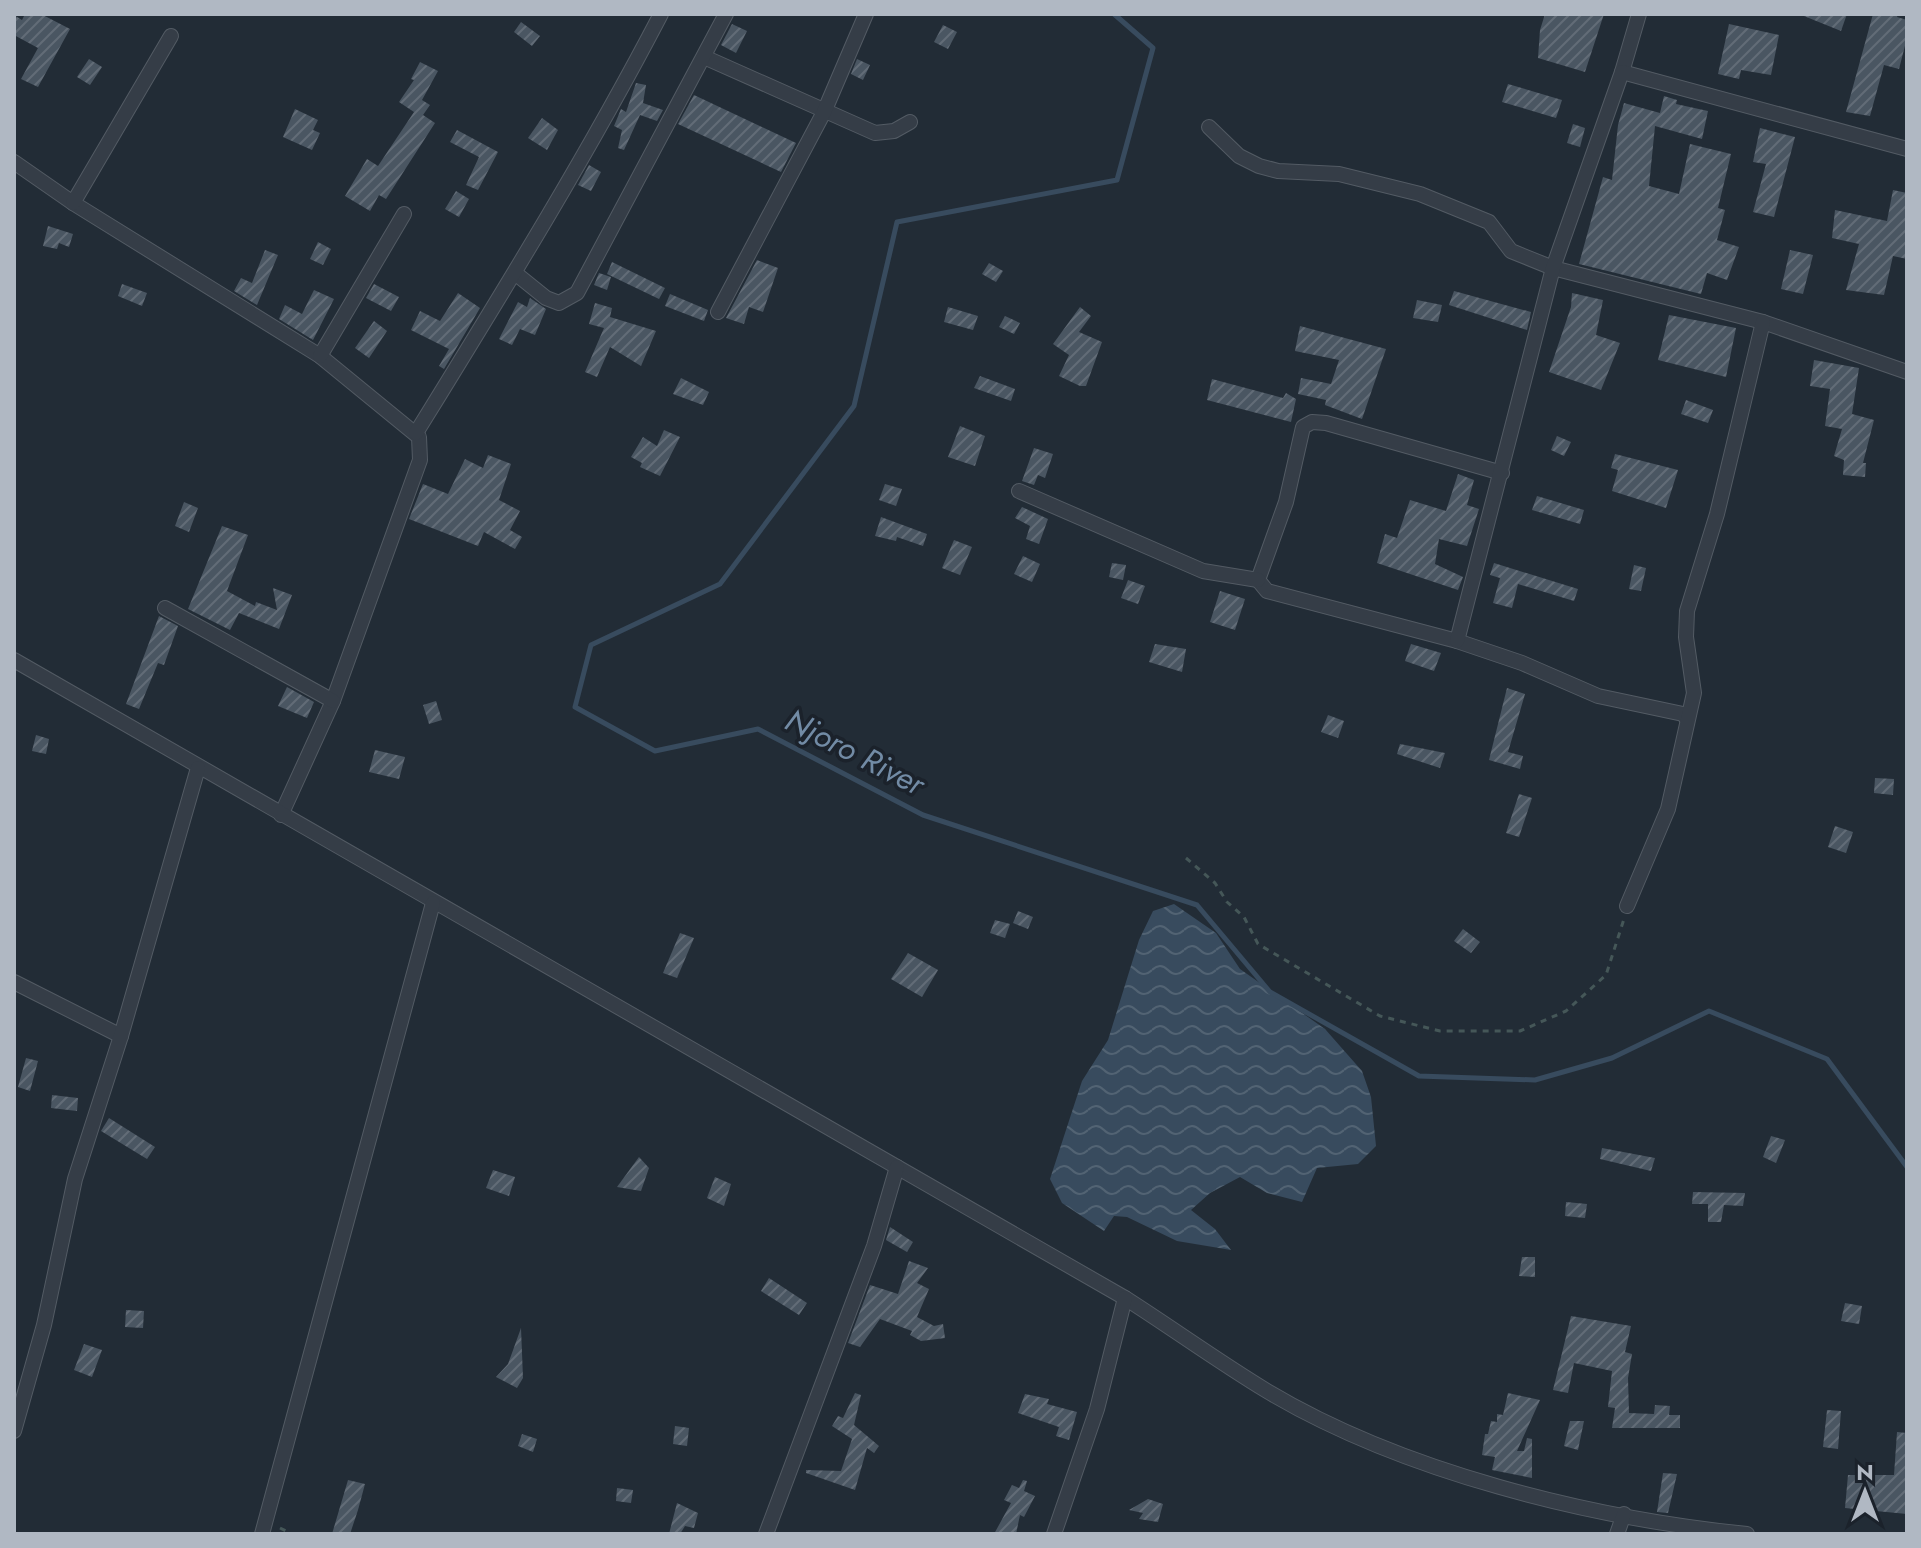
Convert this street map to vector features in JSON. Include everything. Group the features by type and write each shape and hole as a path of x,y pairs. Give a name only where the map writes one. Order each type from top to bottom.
{"street":[{"path":"416,433 515,273 623,88 661,14"},
{"path":"515,273 546,298 559,303 577,293 726,14"},
{"path":"718,312 824,112 866,14"},
{"path":"1457,641 1553,268 1622,72 1639,14"},
{"path":"73,203 171,36"},
{"path":"704,57 875,133 894,131 910,122"},
{"path":"1622,72 1907,149"},
{"path":"1209,127 1239,156 1259,166 1278,171 1364,179 1454,206 1489,222 1511,251 1553,268 1763,322 1907,372"},
{"path":"14,162 73,203 320,356 416,433 422,448 420,460 333,701 281,815"},
{"path":"320,356 404,214"},
{"path":"1627,906 1668,809 1694,693 1686,637 1687,611 1717,514 1763,322"},
{"path":"1258,580 1286,502 1303,427 1307,424 1326,423 1502,473"},
{"path":"1019,491 1203,571 1258,580 1267,591 1457,641 1522,663 1598,696 1631,706 1683,714 1687,719"},
{"path":"165,608 333,701"},
{"path":"14,660 1125,1298 1269,1392 1382,1447 1549,1501 1747,1534"},
{"path":"14,1431 44,1325 75,1179 121,1036 198,768"},
{"path":"262,1534 433,903"},
{"path":"14,982 121,1036"},
{"path":"766,1534 874,1246 897,1167"},
{"path":"1054,1534 1097,1409 1125,1298"},
{"path":"1617,1534 1624,1514"}],"path":[{"path":"1186,858 1207,873 1227,902 1244,917 1258,944 1380,1016 1440,1031 1520,1031 1566,1011 1606,975 1627,906"}],"water":[{"path":"1174,904 1216,933 1240,969 1325,1029 1362,1071 1371,1097 1376,1146 1358,1164 1317,1168 1302,1202 1267,1193 1240,1177 1210,1193 1191,1210 1215,1229 1231,1250 1177,1241 1127,1217 1114,1216 1104,1231 1062,1203 1050,1179 1082,1081 1108,1040 1139,940 1153,911"}],"building":[{"path":"25,14 41,14 70,29 38,87 21,79 38,48 14,35 14,15 22,20"},
{"path":"1545,14 1604,14 1585,72 1538,58 1540,30"},
{"path":"1799,14 1847,14 1841,31"},
{"path":"1873,14 1898,14 1897,17 1907,20 1907,38 1899,69 1884,65 1870,116 1846,112"},
{"path":"521,22 540,36 532,46 514,32"},
{"path":"732,24 747,31 736,53 721,45"},
{"path":"1729,24 1779,35 1771,75 1741,70 1739,79 1718,74"},
{"path":"943,25 957,32 948,49 934,42"},
{"path":"89,59 102,67 90,85 77,77"},
{"path":"857,59 870,65 863,80 851,74"},
{"path":"420,62 438,71 422,100 430,105 423,115 435,123 386,199 379,195 370,211 345,196 367,159 378,166 414,112 399,102 414,80 411,79"},
{"path":"636,83 646,85 643,103 663,110 657,121 640,115 624,150 618,148 622,130 614,126 621,109 626,112"},
{"path":"1508,84 1562,100 1556,118 1502,102"},
{"path":"694,95 796,143 781,172 678,124"},
{"path":"1664,96 1677,100 1676,104 1708,111 1702,139 1655,126 1649,186 1679,194 1690,144 1731,154 1718,208 1725,210 1717,240 1739,247 1727,280 1707,273 1701,294 1579,264 1603,177 1612,180 1618,125 1624,103 1660,113"},
{"path":"295,109 318,120 313,130 320,133 312,150 283,137"},
{"path":"542,118 558,130 547,150 528,138"},
{"path":"1573,124 1585,128 1580,147 1567,143"},
{"path":"1760,128 1795,137 1774,217 1753,212 1766,164 1753,162"},
{"path":"457,130 498,152 478,190 466,185 479,157 450,142"},
{"path":"589,165 601,172 591,191 578,185"},
{"path":"1893,190 1907,193 1907,259 1893,256 1884,295 1846,290 1859,244 1832,238 1835,210 1887,221"},
{"path":"456,191 469,199 459,217 445,209"},
{"path":"48,226 73,234 69,247 59,243 57,249 43,246"},
{"path":"318,242 331,249 323,265 310,259"},
{"path":"265,250 278,255 257,305 234,291 241,278 252,283"},
{"path":"1790,250 1813,255 1803,294 1781,289"},
{"path":"757,260 778,268 763,312 749,307 744,324 726,318"},
{"path":"612,262 665,288 659,299 607,274"},
{"path":"989,263 1003,271 996,282 982,274"},
{"path":"599,273 611,277 607,290 594,285"},
{"path":"122,284 147,293 142,306 118,296"},
{"path":"374,284 399,297 391,311 366,298"},
{"path":"314,290 334,299 313,340 279,319 285,305 302,314"},
{"path":"1454,291 1531,312 1527,330 1449,305"},
{"path":"458,293 480,308 444,369 439,366 449,349 411,330 420,311 440,321"},
{"path":"1572,293 1603,300 1596,335 1620,343 1601,390 1549,372 1571,307"},
{"path":"670,294 708,310 704,321 665,306"},
{"path":"530,298 546,309 535,335 520,329 512,345 499,339 518,302 527,307"},
{"path":"1417,300 1442,305 1438,322 1413,318"},
{"path":"595,303 612,308 610,317 656,331 641,366 610,347 597,377 585,372 604,328 589,324"},
{"path":"948,307 978,316 973,330 944,322"},
{"path":"1080,307 1091,316 1079,332 1102,342 1086,386 1059,376 1069,355 1053,344"},
{"path":"1669,315 1736,328 1726,377 1658,360"},
{"path":"1005,316 1020,323 1014,334 999,327"},
{"path":"374,321 387,331 369,358 355,348"},
{"path":"1300,326 1386,349 1362,419 1325,405 1326,400 1298,394 1301,378 1331,384 1339,360 1295,351"},
{"path":"1814,360 1859,368 1852,414 1874,420 1863,463 1866,463 1865,477 1843,475 1844,460 1834,456 1842,429 1825,426 1830,389 1810,386"},
{"path":"980,376 1015,389 1011,401 974,388"},
{"path":"681,378 709,392 703,405 673,394"},
{"path":"1212,379 1283,398 1286,393 1296,399 1291,422 1207,400"},
{"path":"1686,400 1713,410 1708,423 1681,414"},
{"path":"960,426 985,436 975,466 948,457"},
{"path":"664,430 680,437 660,476 640,467 642,463 631,457 643,437 657,446"},
{"path":"1557,436 1571,442 1564,456 1551,450"},
{"path":"1034,448 1053,454 1045,478 1038,475 1034,485 1022,481"},
{"path":"1615,454 1678,470 1666,508 1612,491 1618,470 1611,468"},
{"path":"488,455 511,464 499,500 520,511 510,530 522,537 515,549 484,532 478,546 409,519 423,484 448,494 465,459 483,468"},
{"path":"1458,474 1474,480 1467,505 1479,509 1467,546 1439,539 1435,564 1463,577 1458,590 1377,563 1385,534 1397,538 1410,500 1446,511"},
{"path":"885,484 902,489 896,506 879,500"},
{"path":"1537,496 1584,510 1580,524 1532,510"},
{"path":"184,502 198,508 189,532 175,526"},
{"path":"1022,507 1048,519 1039,544 1026,539 1030,526 1015,518"},
{"path":"881,517 927,534 923,546 897,537 896,541 875,536"},
{"path":"222,526 248,535 227,591 255,606 256,602 277,610 273,588 292,595 279,629 239,613 230,630 188,609"},
{"path":"954,540 972,547 960,575 942,568"},
{"path":"1023,556 1040,564 1032,582 1014,574"},
{"path":"1112,563 1126,565 1123,580 1109,577"},
{"path":"1494,563 1578,589 1574,601 1518,584 1512,608 1493,603 1500,578 1490,575"},
{"path":"1634,565 1646,568 1641,591 1629,589"},
{"path":"1128,580 1145,586 1138,604 1121,598"},
{"path":"1220,591 1245,599 1235,630 1210,622"},
{"path":"159,616 178,626 164,665 158,663 139,709 126,704"},
{"path":"1155,644 1186,649 1182,672 1149,662"},
{"path":"1411,644 1441,653 1434,671 1405,661"},
{"path":"287,687 314,702 307,718 278,706"},
{"path":"1507,688 1525,694 1508,752 1523,756 1520,769 1489,760"},
{"path":"436,701 442,720 429,724 423,705"},
{"path":"1328,715 1344,721 1338,738 1321,732"},
{"path":"36,735 49,739 46,754 32,751"},
{"path":"1400,744 1445,753 1440,768 1397,754"},
{"path":"375,750 405,757 399,779 369,772"},
{"path":"1875,778 1894,779 1893,795 1874,793"},
{"path":"1519,794 1532,798 1519,837 1506,833"},
{"path":"1835,826 1853,832 1846,853 1828,847"},
{"path":"1018,911 1033,917 1028,929 1013,923"},
{"path":"995,920 1010,924 1005,938 990,933"},
{"path":"1463,929 1480,942 1471,953 1454,941"},
{"path":"680,933 694,938 677,978 663,973"},
{"path":"908,953 938,970 922,997 891,979"},
{"path":"26,1058 38,1061 30,1091 18,1087"},
{"path":"52,1095 78,1098 77,1111 51,1108"},
{"path":"109,1118 155,1147 147,1159 101,1131"},
{"path":"1771,1136 1785,1140 1776,1163 1763,1157"},
{"path":"1602,1148 1655,1158 1651,1171 1600,1159"},
{"path":"639,1157 649,1168 641,1191 617,1187"},
{"path":"493,1170 515,1177 509,1196 486,1188"},
{"path":"715,1177 731,1184 724,1206 707,1198"},
{"path":"1693,1192 1745,1193 1743,1206 1724,1205 1721,1222 1708,1222 1708,1204 1692,1204"},
{"path":"1566,1202 1587,1204 1585,1218 1565,1216"},
{"path":"890,1227 913,1242 907,1252 886,1240"},
{"path":"1522,1257 1535,1257 1535,1277 1519,1276"},
{"path":"909,1261 928,1268 917,1283 929,1289 917,1317 934,1326 943,1324 945,1338 921,1341 910,1335 912,1331 880,1319 860,1347 848,1343 870,1285 898,1294"},
{"path":"769,1278 807,1303 799,1315 761,1291"},
{"path":"1845,1303 1862,1306 1859,1324 1841,1321"},
{"path":"126,1310 144,1311 143,1328 125,1327"},
{"path":"1571,1316 1631,1326 1625,1352 1632,1354 1628,1378 1629,1413 1654,1414 1655,1405 1670,1406 1669,1415 1680,1415 1680,1428 1612,1428 1615,1408 1608,1407 1612,1371 1574,1363 1568,1393 1553,1390"},
{"path":"521,1328 523,1378 517,1388 496,1377 508,1364"},
{"path":"84,1344 102,1350 92,1377 74,1370"},
{"path":"855,1393 861,1395 854,1425 879,1446 874,1453 867,1448 855,1490 806,1473 806,1470 841,1471 852,1439 832,1426 838,1416 843,1418"},
{"path":"1508,1393 1540,1400 1517,1451 1524,1451 1527,1438 1532,1439 1532,1478 1492,1470 1495,1457 1482,1455 1485,1434 1488,1434 1491,1421 1497,1422 1497,1414 1503,1415"},
{"path":"1025,1394 1049,1399 1047,1404 1077,1412 1069,1440 1056,1436 1059,1427 1018,1413"},
{"path":"1827,1410 1841,1411 1838,1449 1823,1447"},
{"path":"1570,1421 1584,1421 1578,1450 1564,1446"},
{"path":"675,1426 689,1428 687,1446 673,1444"},
{"path":"1897,1432 1907,1433 1907,1514 1845,1508 1848,1475 1894,1475"},
{"path":"522,1434 537,1439 533,1452 518,1446"},
{"path":"1663,1473 1677,1474 1668,1513 1657,1512"},
{"path":"348,1480 365,1484 358,1510 350,1534 332,1534"},
{"path":"1023,1480 1027,1481 1024,1491 1035,1496 1024,1517 1020,1515 1016,1534 994,1534 1011,1503 1004,1500 1012,1485 1019,1488"},
{"path":"617,1488 633,1490 631,1503 616,1501"},
{"path":"1148,1499 1163,1504 1158,1522 1139,1519 1143,1513 1129,1510"},
{"path":"677,1503 698,1513 694,1528 685,1526 680,1534 669,1534"}],"waterway":[{"name":"Njoro River","path":"1114,14 1153,48 1117,180 897,222 854,406 720,584 591,645 575,707 655,751 758,729 923,815 1197,905 1270,992 1419,1076 1535,1080 1612,1058 1709,1011 1827,1059 1907,1167"}]}
